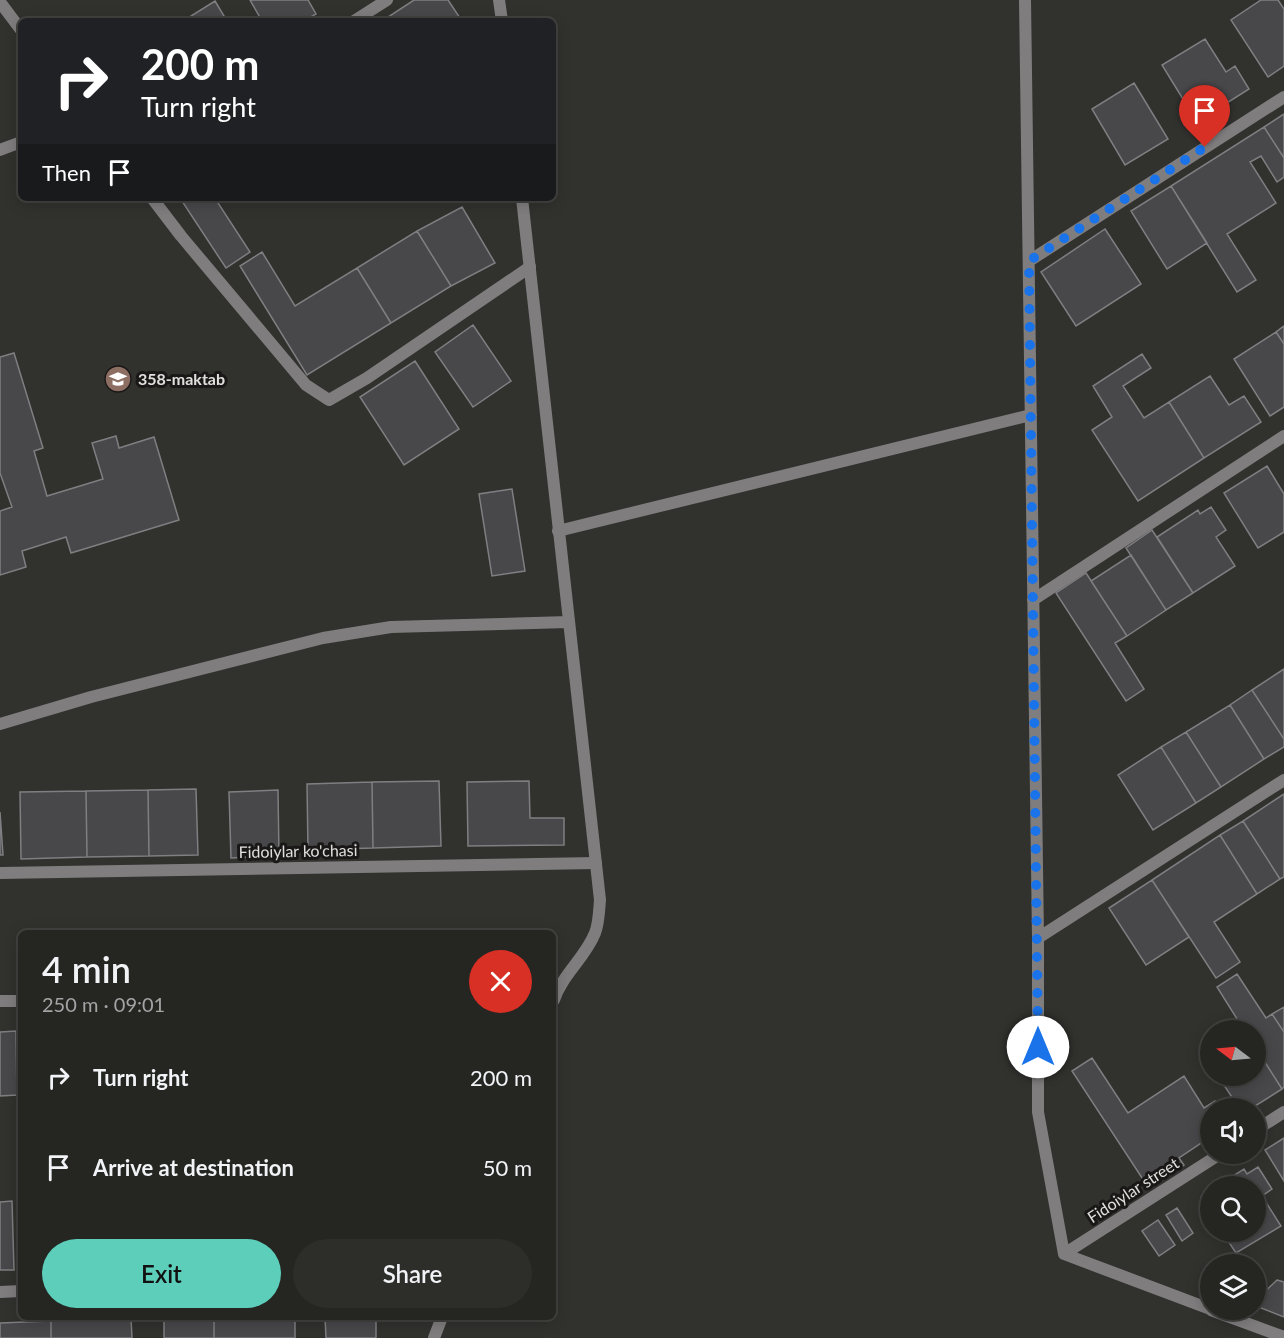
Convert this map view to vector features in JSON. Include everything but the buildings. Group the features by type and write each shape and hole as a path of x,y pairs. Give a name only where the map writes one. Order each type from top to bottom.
{"street":[{"path":"359,18 387,0"},
{"path":"499,0 502,18"},
{"path":"1025,0 1038,938 1038,1112 1064,1254 1200,1305"},
{"path":"0,2 18,26"},
{"path":"1029,261 1284,96"},
{"path":"0,150 18,143"},
{"path":"154,201 306,385 328,400 367,378 530,267"},
{"path":"522,201 600,900 595,932 587,948 556,987"},
{"path":"558,531 1031,415"},
{"path":"1033,600 1284,436"},
{"path":"0,724 91,697 323,638 390,627 568,622"},
{"path":"1038,938 1284,780"},
{"name":"Fidoiylar ko'chasi","path":"0,873 596,863"},
{"path":"0,1002 18,1001"},
{"path":"1266,1124 1284,1112"},
{"name":"Fidoiylar street","path":"1064,1254 1204,1164"},
{"path":"0,1292 18,1291"},
{"path":"434,1338 441,1320"},
{"path":"1240,1320 1284,1337"}],"place":[{"name":"358-maktab","path":"118,379"}],"route":[{"path":"1038,1047 1029,261 1205,147"}]}
